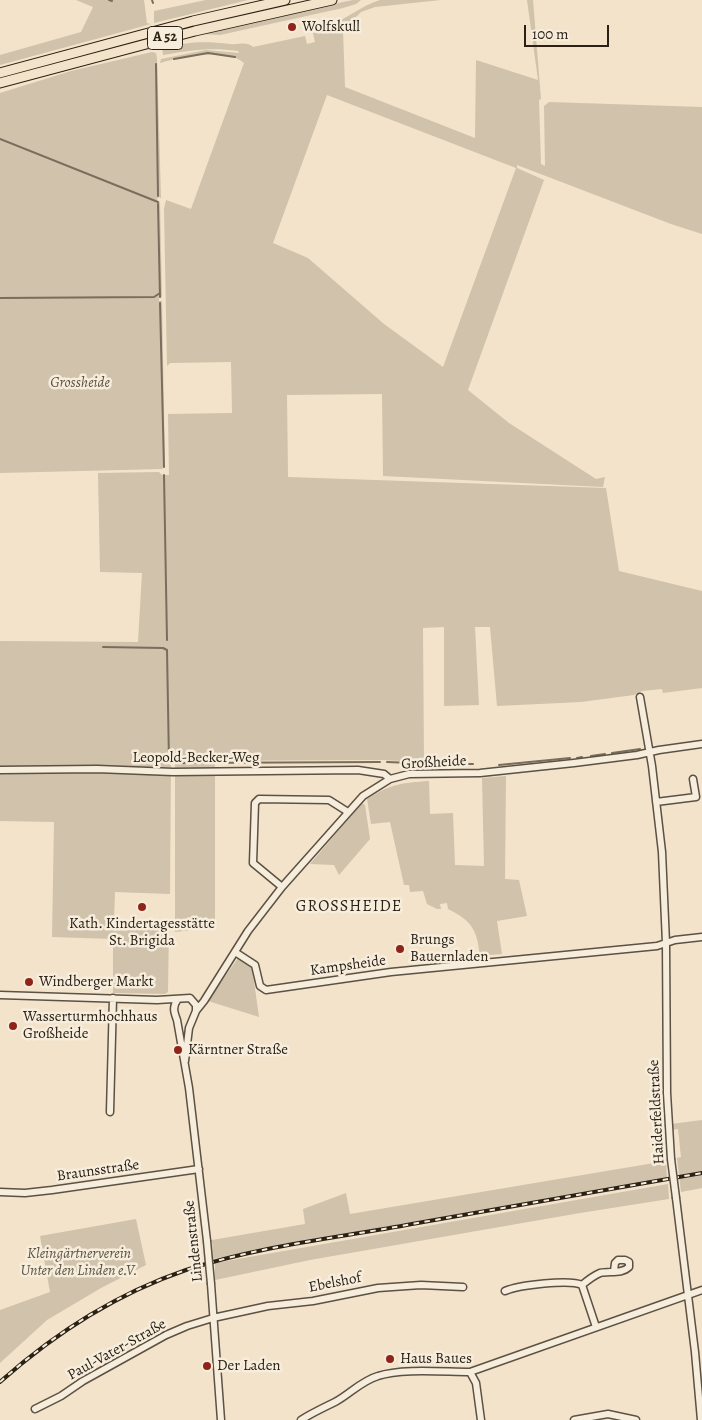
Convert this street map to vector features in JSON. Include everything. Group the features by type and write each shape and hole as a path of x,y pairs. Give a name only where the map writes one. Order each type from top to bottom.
{"highway":[{"name":"A 52","path":"0,73 193,21 285,0"},
{"name":"A 52","path":"0,83 195,31 332,0"}],"street":[{"name":"Haiderfeldstraße","path":"640,697 662,852 666,943 667,1093 671,1159 701,1420"},
{"name":"Großheide","path":"193,1001 202,998 207,993 248,931 282,887 348,812 363,796 390,779 409,774 480,773 518,770 702,744"},
{"name":"Leopold-Becker-Weg","path":"0,770 97,769 173,772 358,770 384,774 390,779"},
{"path":"656,802 696,797 694,779"},
{"path":"282,887 253,863 255,803 259,799 329,800 348,812"},
{"name":"Kampsheide","path":"235,952 256,965 260,986 266,990 391,972 657,946 702,937"},
{"name":"Großheide","path":"196,1011 204,1001 207,993"},
{"path":"0,995 157,1000 186,998 193,1001 196,1005 196,1011 193,1018 186,1023 178,1020 174,1012 174,1004 178,999"},
{"path":"110,1112 113,998"},
{"path":"157,1000 174,1012"},
{"name":"Lindenstraße","path":"185,1061 187,1041 193,1018"},
{"name":"Lindenstraße","path":"178,1020 185,1061 207,1241 221,1420"},
{"name":"Braunsstraße","path":"0,1192 25,1193 52,1190 199,1169"},
{"path":"582,1285 591,1277 614,1271"},
{"path":"506,1291 515,1287 576,1282 582,1285 596,1327"},
{"name":"Ebelshof","path":"213,1318 268,1306 313,1301 378,1288 421,1285 463,1287"},
{"path":"301,1420 337,1401 365,1381 379,1375 410,1372 470,1372 702,1290"},
{"name":"Paul-Vater-Straße","path":"35,1409 166,1335 213,1318"},
{"path":"470,1372 476,1383 481,1420"},
{"path":"574,1420 608,1414 636,1420"}],"green space":[{"path":"76,0 144,0 147,23 151,24 0,65 0,55 81,32 93,7"},
{"path":"206,0 248,0 154,23 154,11"},
{"path":"353,0 361,0 356,4 343,8 220,35 202,34 241,23"},
{"path":"380,0 441,0 375,7 361,12 343,30 345,87 475,138 476,60 538,80 527,0 533,0 541,99 539,100 541,164 545,166 544,106 549,102 702,107 702,234 517,165 517,168 544,180 468,390 509,423 596,479 605,477 603,487 383,476 382,394 287,395 288,477 606,488 619,571 702,591 702,688 663,693 662,689 642,691 634,695 581,702 497,706 490,627 475,627 479,705 444,706 444,627 423,628 424,762 382,760 171,761 170,894 115,892 114,921 169,924 168,992 165,994 113,993 113,939 52,937 54,822 0,821 0,641 138,642 142,573 100,572 98,473 159,472 162,475 169,475 168,414 232,413 231,362 170,363 167,366 164,209 166,200 191,209 244,63 236,58 215,54 191,56 160,63 161,59 206,50 239,53 238,51 210,49 163,55 162,48 204,42 245,44 253,47 305,36 307,44 315,42 313,33 328,30 329,25","holes":["327,95 516,168 443,367 384,324 308,258 273,243"]},
{"name":"Grossheide","path":"152,52 156,53 157,58 161,198 158,197 157,201 160,202 162,297 159,298 159,301 162,301 165,465 162,469 0,473 0,93 71,71"},
{"path":"175,764 215,764 215,927 175,932"},
{"path":"506,776 505,879 519,880 527,916 497,921 502,954 480,956 475,933 472,928 463,918 448,909 447,903 440,904 441,909 437,909 427,904 423,891 410,892 409,885 404,885 390,822 371,824 367,799 396,785 429,781 430,814 453,813 455,865 484,866 482,778"},
{"path":"362,803 365,805 370,839 339,875 334,865 310,864"},
{"path":"238,958 252,967 259,1017 208,1001"},
{"path":"702,1120 702,1188 681,1192 677,1158 681,1157 678,1129 671,1130 663,1125"},
{"path":"666,1161 667,1180 440,1217 213,1259 212,1240 305,1224 303,1209 346,1193 350,1214"},
{"path":"668,1184 669,1199 310,1260 215,1280 215,1263"},
{"name":"Kleingärtnerverein Unter den Linden e.V.","path":"136,1219 146,1265 101,1288 47,1320 0,1363 0,1310 50,1292 40,1236"}],"waterway":[{"path":"174,59 208,53 235,57"},
{"path":"156,64 158,196"},
{"path":"0,139 158,202"},
{"path":"158,204 160,297"},
{"path":"0,298 154,297 160,293"},
{"path":"160,303 164,467"},
{"path":"164,475 167,640"},
{"path":"103,647 163,648 167,650 169,762 156,763"},
{"path":"612,753 640,749"},
{"path":"591,756 605,754"},
{"path":"577,758 582,757"},
{"path":"499,765 570,758"},
{"path":"176,763 380,762"},
{"path":"387,762 436,764"},
{"path":"441,764 473,764"}],"railway":[{"path":"0,1382 42,1347 87,1317 135,1291 186,1270 298,1243 702,1173"}],"place":[{"name":"Wolfskull","path":"292,27"},
{"name":"Kath. Kindertagesstätte St. Brigida","path":"142,907"},
{"name":"Brungs Bauernladen","path":"400,949"},
{"name":"Windberger Markt","path":"29,982"},
{"name":"Wasserturmhochhaus Großheide","path":"13,1026"},
{"name":"Kärntner Straße","path":"178,1050"},
{"name":"Haus Baues","path":"390,1359"},
{"name":"Der Laden","path":"207,1366"}],"district":[{"name":"GROSSHEIDE","path":"349,907"}]}
